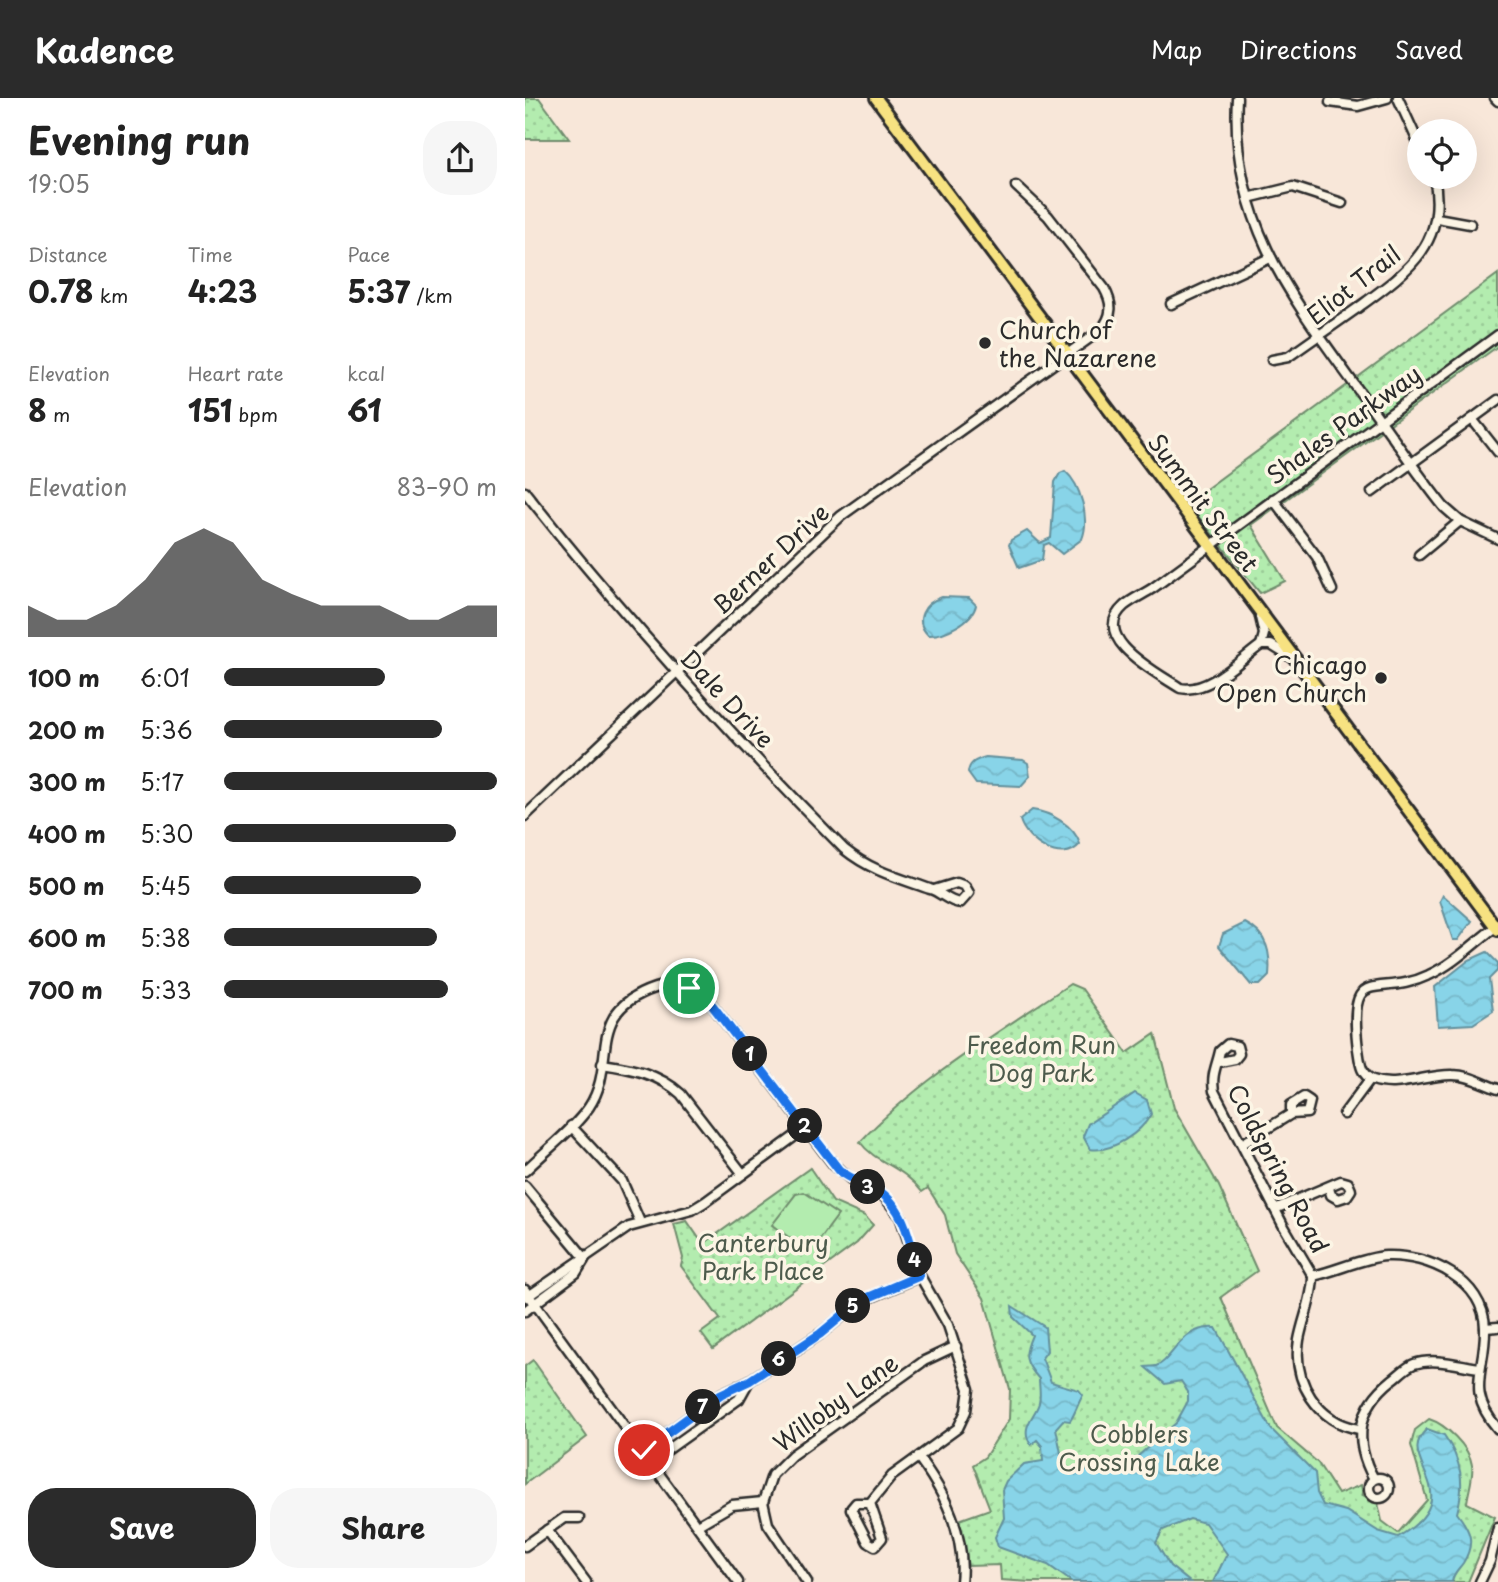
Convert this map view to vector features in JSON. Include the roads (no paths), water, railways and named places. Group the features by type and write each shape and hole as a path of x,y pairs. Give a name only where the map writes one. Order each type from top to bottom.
{"main road":[{"name":"Summit Street","path":"876,98 1066,355 1211,544 1300,668 1497,927"}],"street":[{"path":"1237,98 1241,162 1248,198 1270,258 1292,299 1444,507 1460,521 1498,539"},
{"path":"1330,102 1358,106 1387,98"},
{"path":"1398,98 1408,119"},
{"name":"Berner Drive","path":"525,816 841,516 1101,330 1108,320 1111,300 1048,216 1016,186"},
{"path":"1248,198 1283,188 1300,188 1342,203"},
{"name":"Eliot Trail","path":"1272,360 1289,357 1406,271 1425,248 1437,218 1435,189"},
{"path":"1437,218 1470,224"},
{"path":"1171,304 1270,258"},
{"name":"Shales Parkway","path":"1211,544 1498,335"},
{"path":"1372,492 1498,400"},
{"path":"1472,419 1498,452"},
{"name":"Dale Drive","path":"525,492 578,559 677,673 844,849 870,868 934,890"},
{"path":"1273,499 1317,557 1332,590"},
{"path":"1419,555 1460,521"},
{"path":"1211,544 1153,588 1124,606 1115,618 1114,631 1120,645 1180,688 1189,690 1203,686 1261,645 1280,648 1300,668"},
{"path":"1257,607 1263,623 1261,645"},
{"path":"1497,927 1438,971 1425,977 1373,987 1361,995 1354,1017 1362,1071 1370,1079 1394,1083 1463,1075 1498,1089"},
{"path":"525,1171 589,1107 597,1090 608,1028 626,1004 658,986 670,984 689,988 712,1005 839,1170 859,1184 877,1191 894,1206 906,1228 919,1276 943,1313 956,1346 969,1389 966,1411 950,1435 892,1476 870,1503"},
{"name":"Coldspring Road","path":"1220,1062 1212,1074 1213,1091 1313,1276 1299,1342 1307,1392 1325,1416 1340,1425 1359,1429"},
{"path":"602,1064 654,1075 669,1083 681,1094 743,1174"},
{"path":"1343,1114 1370,1079"},
{"path":"1242,1144 1291,1114"},
{"path":"571,1126 622,1181 641,1222"},
{"path":"738,1582 644,1450 526,1294 641,1222 692,1210 806,1128"},
{"path":"525,1186 585,1258"},
{"path":"1275,1209 1312,1192 1329,1188"},
{"path":"1313,1276 1389,1256 1436,1266 1450,1272 1467,1286 1479,1304 1485,1328 1479,1368 1481,1403 1498,1429"},
{"path":"525,1311 576,1273 585,1258"},
{"path":"644,1450 721,1394 749,1381 820,1334 860,1301 919,1276"},
{"path":"1485,1328 1498,1327"},
{"name":"Willoby Lane","path":"763,1502 768,1483 783,1462 925,1361 956,1346"},
{"path":"1374,1479 1362,1453 1359,1429 1377,1392 1413,1365 1436,1362 1479,1368"},
{"path":"652,1461 739,1399 749,1381"},
{"path":"919,1458 941,1489 950,1513 960,1549 961,1582"},
{"path":"698,1525 732,1505 763,1502 772,1533 807,1582"},
{"path":"856,1503 870,1503 882,1538 875,1546 869,1542 851,1509 856,1503"},
{"path":"525,1546 564,1518 579,1518"},
{"path":"1480,1582 1490,1561 1498,1528"},
{"path":"547,1530 586,1582"}],"water":[{"path":"1065,471 1076,485 1083,503 1085,522 1082,539 1062,554 1049,543 1044,545 1042,560 1019,568 1009,545 1011,540 1027,531 1040,543 1051,538 1055,482 1060,473"},
{"path":"942,597 969,598 976,605 964,622 942,633 928,635 921,624 921,618 930,603"},
{"path":"986,757 1023,760 1028,763 1030,776 1021,786 976,784 968,773 970,766"},
{"path":"1032,810 1046,813 1067,825 1080,844 1073,850 1055,852 1037,843 1029,836 1020,820"},
{"path":"1443,895 1472,921 1458,940 1453,940 1440,901"},
{"path":"1245,923 1259,933 1268,952 1269,976 1260,985 1251,985 1219,946 1223,934"},
{"path":"1487,952 1498,963 1497,971 1489,979 1493,1011 1473,1024 1438,1026 1435,987 1469,960"},
{"path":"1135,1093 1147,1100 1151,1114 1146,1121 1116,1145 1090,1149 1083,1136 1088,1124"},
{"name":"Cobblers Crossing Lake","path":"1012,1306 1045,1327 1047,1351 1042,1358 1051,1382 1079,1390 1083,1395 1070,1421 1063,1420 1056,1428 1062,1458 1070,1472 1097,1469 1110,1471 1131,1462 1176,1423 1188,1401 1188,1392 1181,1381 1165,1384 1145,1367 1162,1363 1186,1337 1204,1328 1216,1328 1271,1429 1315,1473 1317,1493 1323,1505 1346,1511 1378,1531 1398,1537 1420,1521 1430,1506 1431,1491 1418,1453 1419,1441 1427,1429 1444,1435 1455,1454 1460,1472 1461,1492 1457,1513 1470,1536 1467,1556 1452,1582 1213,1582 1227,1554 1205,1523 1190,1519 1163,1530 1156,1543 1170,1566 1190,1582 1072,1582 1048,1565 998,1547 995,1537 1004,1518 1002,1490 1006,1481 1024,1464 1043,1461 1042,1446 1037,1440 1031,1445 1027,1433 1040,1397 1039,1379 1030,1368 1027,1358 1027,1348 1032,1335 1013,1317"}],"place":[{"name":"Church of the Nazarene","path":"985,343"},
{"name":"Chicago Open Church","path":"1381,678"}],"park label":[{"name":"Freedom Run Dog Park","path":"1041,1058"},
{"name":"Canterbury Park Place","path":"763,1256"}]}
